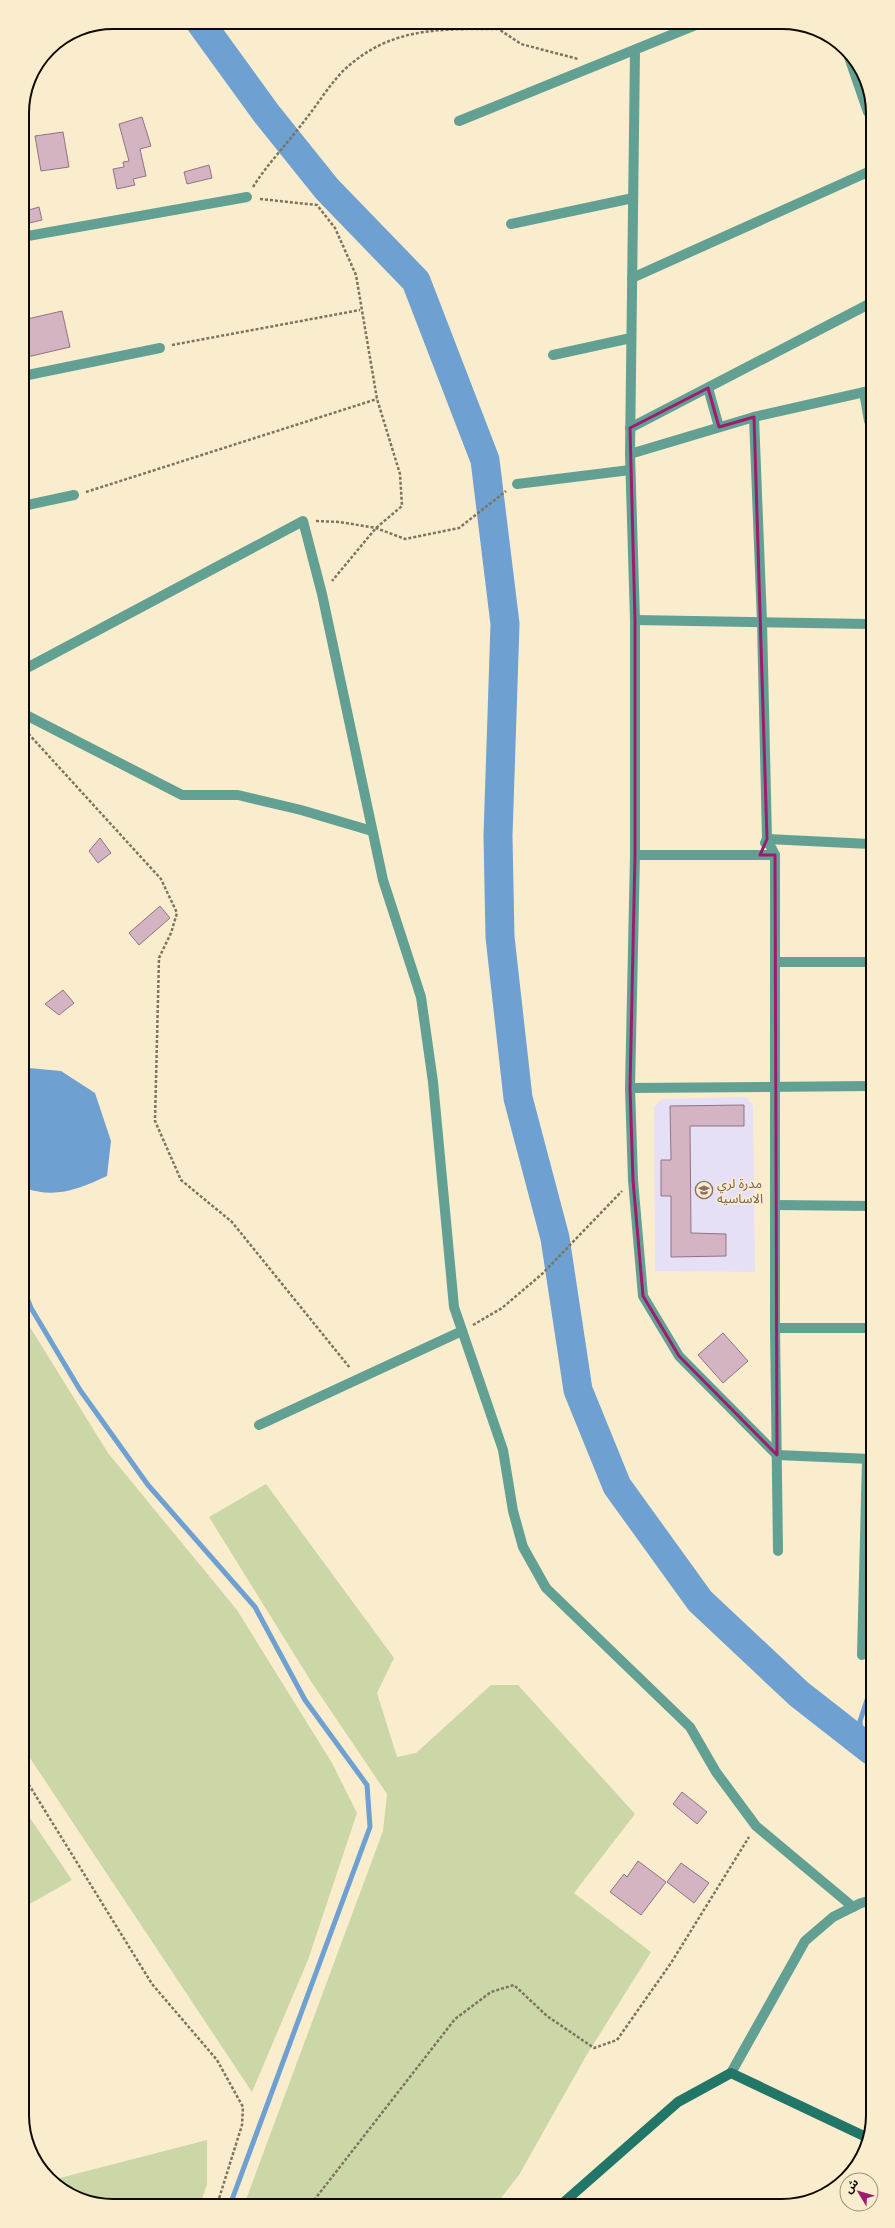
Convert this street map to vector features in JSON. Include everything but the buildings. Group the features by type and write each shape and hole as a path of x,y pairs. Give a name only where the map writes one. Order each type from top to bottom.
{"street":[{"path":"459,121 686,29"},
{"path":"635,50 630,428 635,620 635,855 630,1088 633,1180 643,1296 679,1356 777,1455 866,1459"},
{"path":"852,67 866,105"},
{"path":"632,278 866,173"},
{"path":"29,237 247,197"},
{"path":"511,224 633,198"},
{"path":"630,428 866,306"},
{"path":"553,355 631,338"},
{"path":"29,375 160,348"},
{"path":"708,388 719,427"},
{"path":"630,454 754,417 866,392"},
{"path":"754,417 762,622 767,839 760,855"},
{"path":"517,484 630,470"},
{"path":"29,505 74,495"},
{"path":"29,667 303,521 322,594 383,880 421,997 433,1082 454,1307 503,1450 512,1511 523,1547 546,1588 690,1727 716,1772 756,1826 853,1907"},
{"path":"635,620 866,624"},
{"path":"29,717 182,795 238,796 301,810 372,831"},
{"path":"767,839 866,844"},
{"path":"767,839 775,855 775,1328 778,1551"},
{"path":"635,855 775,855"},
{"path":"776,962 866,962"},
{"path":"630,1088 866,1086"},
{"path":"776,1205 866,1206"},
{"path":"775,1328 866,1328"},
{"path":"259,1424 462,1331"},
{"path":"862,1655 866,1543"},
{"path":"568,2199 678,2102 732,2073 806,1941 833,1917 866,1902"},
{"path":"732,2073 863,2136"}],"path":[{"path":"322,594 376,528 402,506 400,474 377,399 360,310 356,275 335,228 317,205 247,197 273,158 344,71 370,50 393,38 419,32 498,29 521,44 602,63"},
{"path":"160,348 360,310"},
{"path":"74,495 377,399"},
{"path":"303,521 340,522 376,528 404,540 459,528 490,502 517,484"},
{"path":"29,734 161,879 177,913 171,933 159,958 155,1121 181,1180 232,1222 358,1379"},
{"path":"462,1331 502,1308 542,1274 633,1180"},
{"path":"29,1785 152,1984 218,2060 243,2107 242,2125 219,2199"},
{"path":"316,2199 455,2019 491,1992 514,1985 547,2016 594,2048 617,2040 671,1963 756,1826"}],"highlighted area":[{"path":"708,388 719,427 754,417 767,839 760,855 775,855 777,1455 679,1356 643,1296 633,1180 630,1088 635,855 635,620 630,428"}],"shaded area":[{"name":"مدرة لري الاساسیه","path":"746,1097 753,1106 755,1272 655,1271 654,1108 661,1099"}],"green space":[{"path":"29,1325 108,1453 237,1610 332,1763 357,1813 308,1960 252,2092 29,1757"},
{"path":"266,1484 394,1658 377,1693 397,1757 416,1753 491,1685 518,1685 635,1814 574,1893 651,1952 586,2056 519,2175 500,2199 246,2199 383,1831 387,1794 312,1683 209,1517"},
{"path":"29,1816 72,1880 29,1904"},
{"path":"207,2140 207,2184 202,2199 107,2199 86,2195 66,2185 58,2178"}],"water":[{"path":"29,1068 61,1071 95,1093 111,1141 107,1176 87,1185 67,1191 47,1193 29,1189"}],"waterway":[{"path":"205,29 266,113 327,189 416,281 485,460 505,624 498,836 500,937 518,1098 555,1238 578,1390 617,1486 700,1601 799,1694 866,1746"},
{"path":"29,1303 80,1390 148,1485 255,1607 305,1700 367,1785 370,1827 232,2199"},
{"path":"862,1743 860,1721 866,1703"}],"place":[{"name":"مدرة لري الاساسیه","path":"704,1190"}]}
